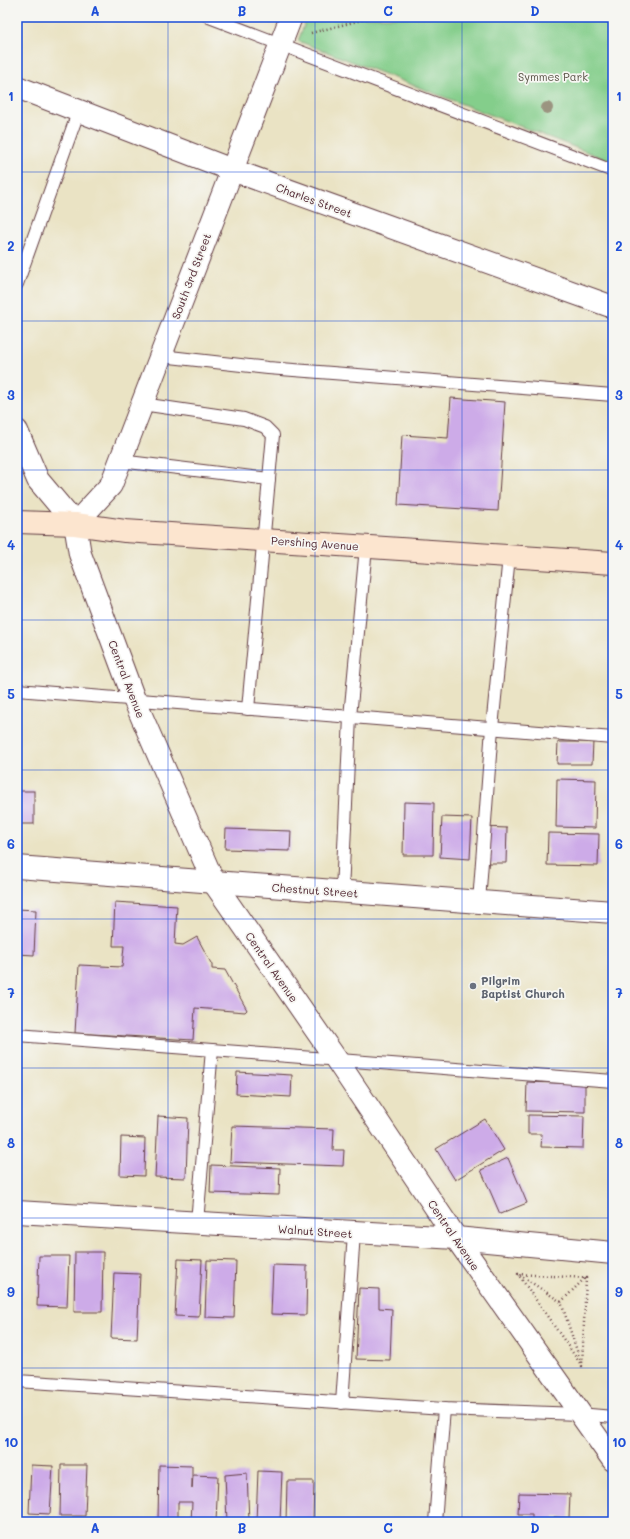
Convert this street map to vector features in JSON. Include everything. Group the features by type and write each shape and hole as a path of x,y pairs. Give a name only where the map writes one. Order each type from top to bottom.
{"main road":[{"name":"Pershing Avenue","path":"17,522 76,524 125,531 613,563"}],"street":[{"name":"South 3rd Street","path":"76,524 111,485 291,17"},
{"name":"Charles Street","path":"17,87 80,110 232,170 613,307"},
{"path":"17,431 38,480 76,524"},
{"name":"Central Avenue","path":"76,524 80,554 134,699 214,883 336,1059 456,1238 579,1414 612,1452"},
{"name":"Chestnut Street","path":"17,867 613,912"},
{"name":"Walnut Street","path":"17,1212 456,1238 613,1253"}],"lane":[{"path":"210,17 613,171"},
{"path":"17,284 80,110"},
{"path":"161,356 275,369 613,395"},
{"path":"142,404 244,419 265,427 273,435 248,709"},
{"path":"120,461 269,479"},
{"path":"342,892 350,717 366,547"},
{"path":"479,902 492,728 509,556"},
{"path":"17,690 613,738"},
{"path":"17,1035 613,1081"},
{"path":"197,1222 212,1050"},
{"path":"342,1403 354,1233"},
{"path":"17,1381 444,1409 579,1414 613,1418"},
{"path":"435,1522 444,1409"}],"path":[{"path":"311,33 356,23 373,17"},
{"path":"518,1274 586,1278"},
{"path":"518,1274 561,1302 582,1366"},
{"path":"518,1274 582,1366"},
{"path":"561,1302 586,1278"},
{"path":"582,1366 586,1278"}],"green space":[{"name":"Symmes Park","path":"307,17 613,17 613,162 298,41"}],"building":[{"path":"451,398 505,402 498,511 398,505 402,435 448,438"},
{"path":"558,742 593,742 592,764 557,764"},
{"path":"557,779 596,780 595,828 556,827"},
{"path":"17,791 34,791 34,824 17,824"},
{"path":"404,802 434,803 433,855 403,855"},
{"path":"442,817 472,818 470,859 440,857"},
{"path":"483,827 507,828 506,863 482,863"},
{"path":"226,829 291,831 290,851 225,849"},
{"path":"548,833 599,834 598,866 547,865"},
{"path":"115,902 177,906 175,944 183,945 197,937 212,965 212,969 225,970 247,1010 245,1012 195,1008 193,1040 75,1033 79,965 122,967 124,946 113,946"},
{"path":"17,909 36,910 34,955 17,954"},
{"path":"237,1072 292,1075 291,1097 236,1094"},
{"path":"527,1082 585,1084 585,1112 526,1111"},
{"path":"528,1115 584,1116 583,1148 541,1147 542,1134 528,1134"},
{"path":"158,1116 188,1118 186,1178 155,1177"},
{"path":"485,1119 504,1150 455,1180 436,1149"},
{"path":"232,1126 334,1129 333,1150 344,1150 343,1166 230,1162"},
{"path":"121,1137 145,1138 144,1176 120,1175"},
{"path":"508,1158 527,1203 500,1214 481,1170"},
{"path":"211,1165 280,1168 279,1195 210,1193"},
{"path":"17,1252 19,1252 18,1281 17,1281"},
{"path":"75,1252 103,1252 102,1312 74,1312"},
{"path":"39,1256 69,1256 67,1307 37,1306"},
{"path":"178,1259 202,1260 199,1317 175,1316"},
{"path":"207,1260 236,1261 234,1318 205,1317"},
{"path":"273,1265 307,1266 306,1315 271,1314"},
{"path":"114,1273 140,1274 137,1339 111,1338"},
{"path":"359,1288 379,1289 379,1308 392,1309 390,1360 356,1359"},
{"path":"31,1465 53,1466 50,1514 29,1513"},
{"path":"61,1465 87,1465 85,1516 60,1516"},
{"path":"159,1465 192,1466 192,1489 193,1475 218,1476 216,1522 191,1522 192,1502 178,1502 178,1522 158,1521"},
{"path":"258,1471 282,1472 280,1522 256,1522"},
{"path":"247,1473 249,1522 227,1522 225,1475"},
{"path":"287,1481 314,1481 313,1522 286,1522"},
{"path":"519,1493 570,1494 569,1518 554,1517 554,1522 532,1522 532,1514 518,1514"}],"place":[{"name":"Pilgrim Baptist Church","path":"473,986"}]}
